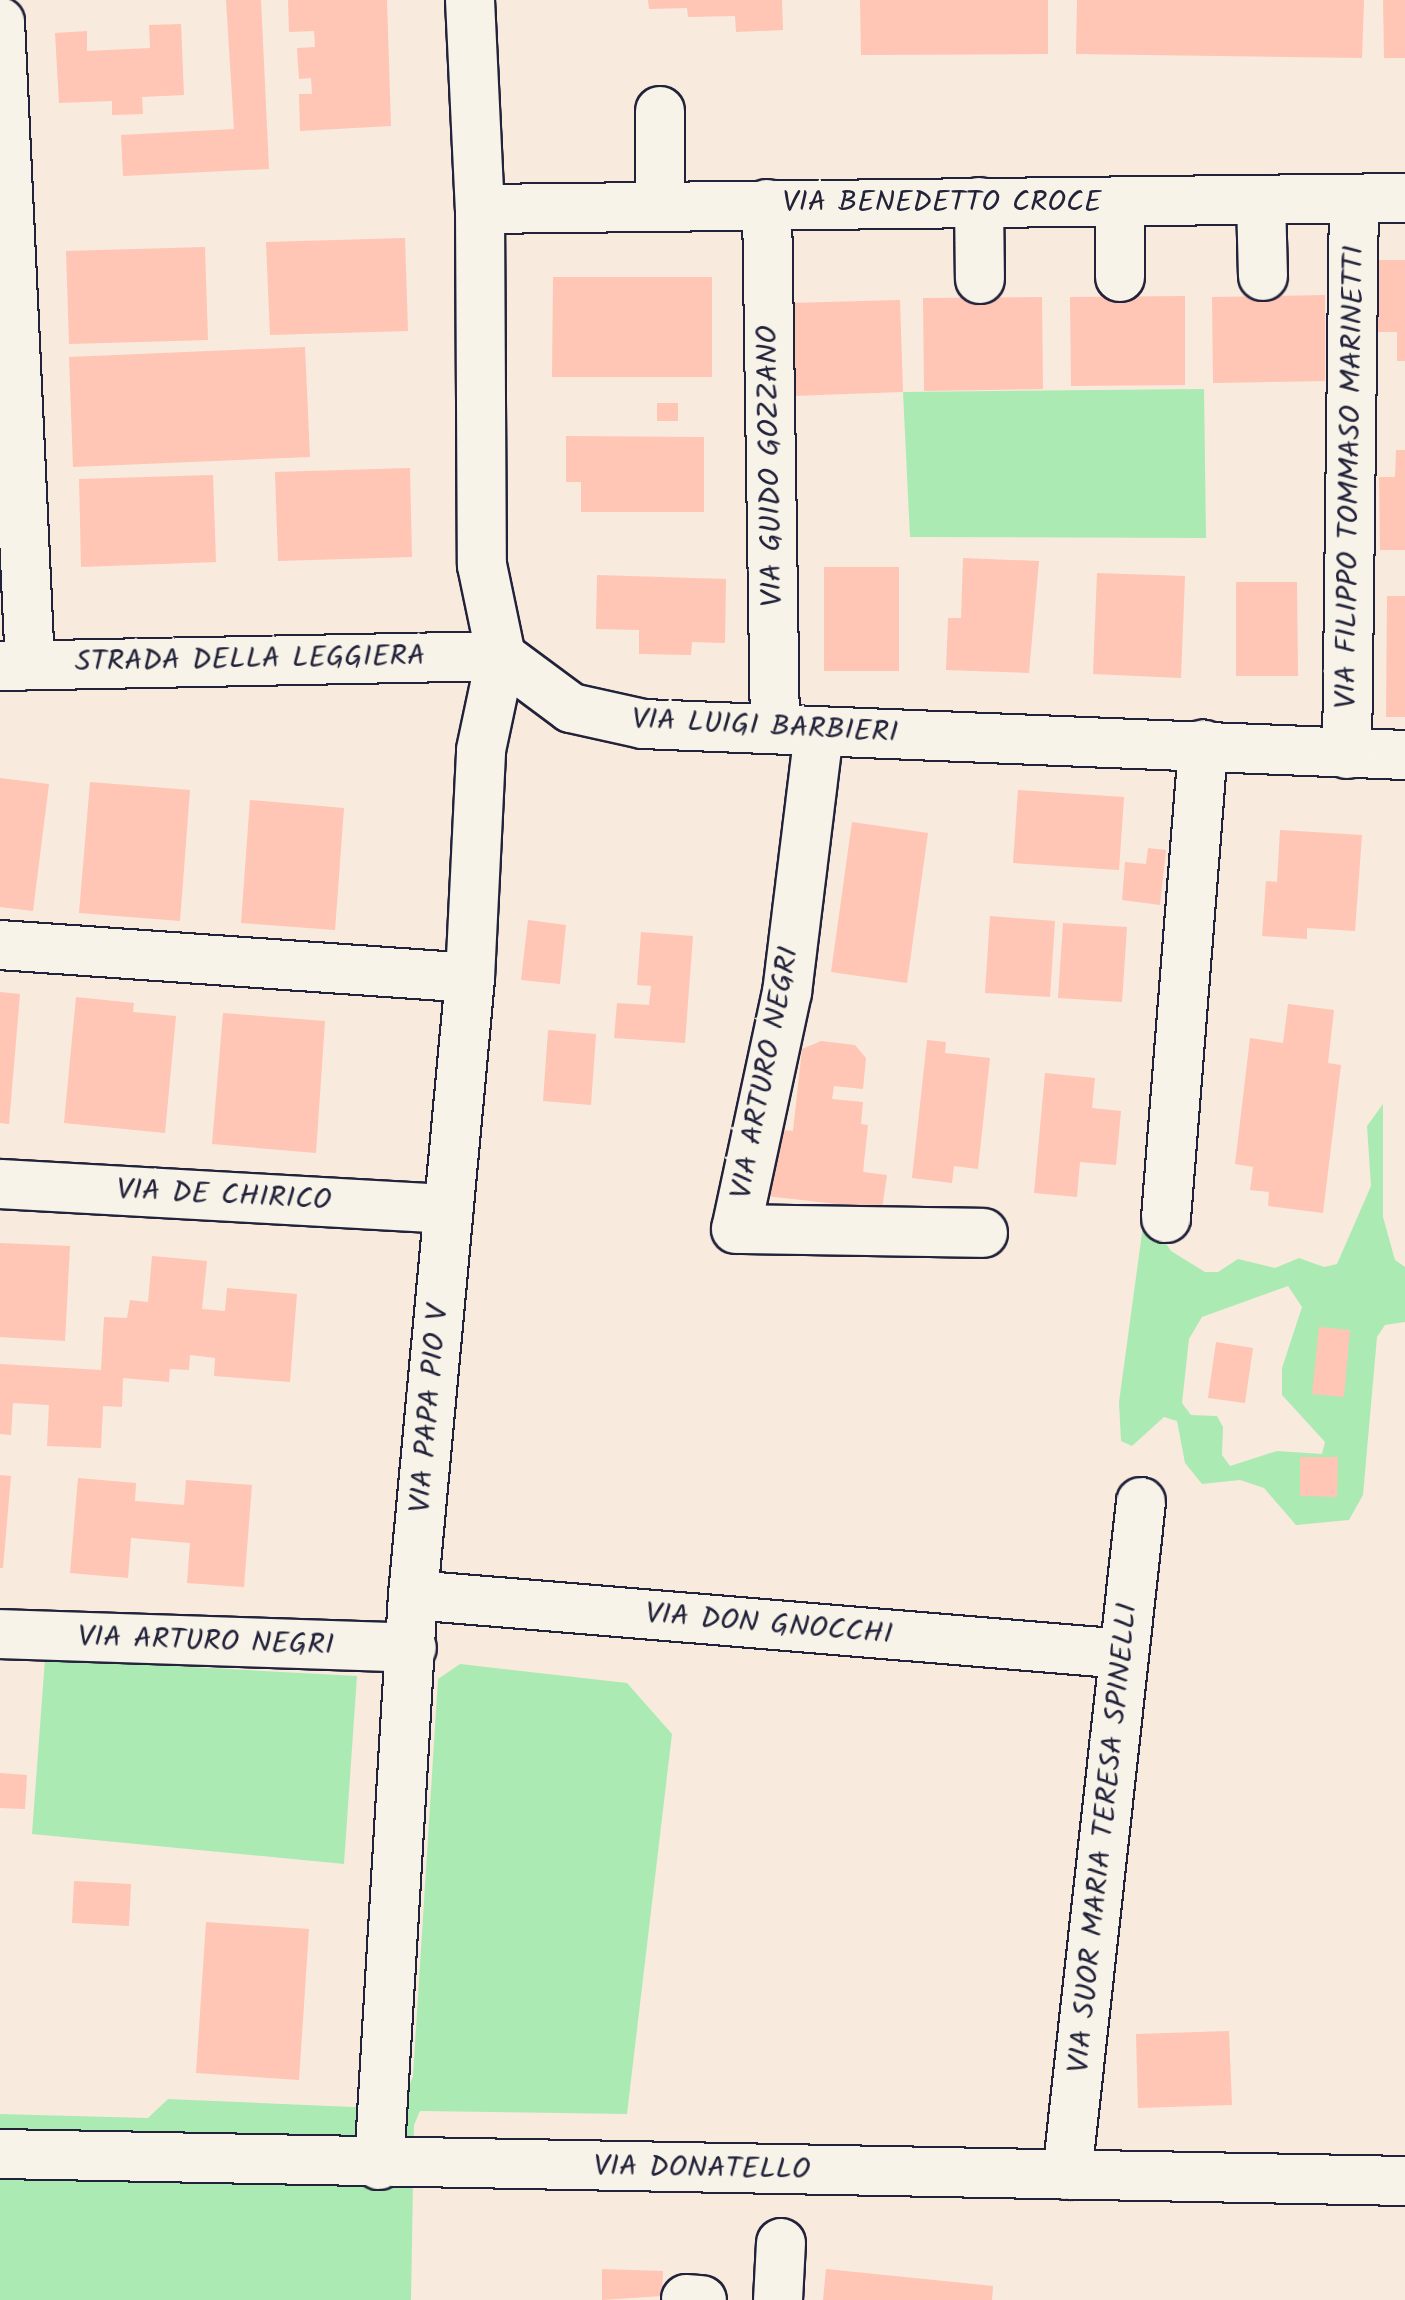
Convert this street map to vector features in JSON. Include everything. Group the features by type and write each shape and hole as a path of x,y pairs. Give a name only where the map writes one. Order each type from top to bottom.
{"street":[{"path":"470,0 480,209 482,565 501,656"},
{"path":"0,22 15,665"},
{"path":"660,111 660,206"},
{"name":"VIA BENEDETTO CROCE","path":"480,209 1405,198"},
{"path":"1261,200 1264,276"},
{"name":"VIA FILIPPO TOMMASO MARINETTI","path":"1347,754 1354,200"},
{"path":"1120,201 1120,277"},
{"path":"979,202 980,279"},
{"name":"VIA GUIDO GOZZANO","path":"767,204 796,730"},
{"name":"STRADA DELLA LEGGIERA","path":"15,665 501,656"},
{"name":"VIA LUIGI BARBIERI","path":"501,656 571,708 643,724 1405,755"},
{"name":"VIA PAPA PIO V","path":"379,2165 414,1595 470,978 481,750 501,656"},
{"name":"VIA ARTURO NEGRI","path":"796,730 786,992 736,1230 983,1233"},
{"path":"1166,1218 1203,744"},
{"path":"0,945 470,978"},
{"name":"VIA DE CHIRICO","path":"0,1184 448,1209"},
{"name":"VIA SUOR MARIA TERESA SPINELLI","path":"1067,2175 1140,1502"},
{"name":"VIA DON GNOCCHI","path":"414,1595 1124,1654"},
{"name":"VIA ARTURO NEGRI","path":"0,1634 412,1648"},
{"name":"VIA DONATELLO","path":"0,2154 379,2165 1405,2181"},
{"path":"778,2300 781,2243"},
{"path":"686,2299 702,2300"}],"green space":[{"path":"1204,389 1206,538 910,537 903,392"},
{"path":"1383,1104 1383,1217 1395,1260 1405,1267 1405,1322 1385,1325 1377,1337 1363,1495 1349,1520 1296,1525 1264,1488 1240,1480 1202,1484 1185,1463 1177,1421 1164,1417 1132,1446 1121,1441 1119,1402 1145,1211 1171,1251 1205,1272 1218,1272 1238,1259 1275,1268 1299,1258 1324,1267 1337,1264 1371,1186 1367,1126","holes":["1288,1286 1302,1307 1282,1368 1282,1395 1325,1442 1322,1454 1277,1451 1230,1466 1222,1455 1223,1427 1217,1416 1191,1415 1182,1403 1189,1339 1202,1317"]},
{"path":"45,1659 357,1676 344,1864 32,1834"},
{"path":"460,1664 627,1683 672,1734 627,2114 420,2111 414,2125 411,2300 0,2300 0,2114 148,2118 168,2099 400,2109 413,2076 438,1679"}],"building":[{"path":"226,0 261,0 269,169 123,176 121,135 234,129"},
{"path":"288,0 387,0 391,126 300,131 299,94 312,94 311,78 299,79 297,48 315,47 314,31 289,32"},
{"path":"648,0 782,0 783,30 736,32 735,16 688,17 687,8 649,9"},
{"path":"860,0 1048,0 1048,54 861,55"},
{"path":"1077,0 1364,0 1362,58 1076,54"},
{"path":"1383,0 1405,0 1405,58 1384,58"},
{"path":"181,24 184,95 142,97 143,114 112,115 112,101 59,103 55,33 87,31 87,51 150,48 149,25"},
{"path":"405,238 408,331 270,335 266,242"},
{"path":"205,247 208,340 69,344 66,251"},
{"path":"1378,260 1405,260 1405,361 1397,361 1397,332 1377,332"},
{"path":"553,277 712,277 712,377 552,377"},
{"path":"1325,295 1325,381 1213,383 1212,297"},
{"path":"1185,296 1185,385 1071,386 1070,297"},
{"path":"1042,297 1043,389 924,391 923,298"},
{"path":"900,300 903,392 792,396 789,303"},
{"path":"305,347 310,457 73,467 69,357"},
{"path":"657,403 678,403 678,421 657,421"},
{"path":"566,436 704,437 704,512 581,512 581,482 566,482"},
{"path":"1396,450 1405,450 1405,550 1380,550 1379,477 1395,477"},
{"path":"410,468 412,557 278,561 275,472"},
{"path":"213,475 216,562 81,567 79,479"},
{"path":"963,558 1039,561 1029,673 946,670 948,618 961,618"},
{"path":"824,567 899,567 899,671 824,671"},
{"path":"1097,573 1185,576 1181,678 1093,674"},
{"path":"597,575 726,579 725,643 692,642 691,655 639,654 639,630 596,629"},
{"path":"1236,582 1297,582 1298,676 1236,676"},
{"path":"1387,596 1405,596 1405,717 1386,717"},
{"path":"0,778 49,784 33,911 0,907"},
{"path":"90,782 190,790 180,921 79,913"},
{"path":"1018,790 1124,797 1119,870 1013,863"},
{"path":"250,800 344,808 335,930 241,923"},
{"path":"852,822 928,833 907,983 831,972"},
{"path":"1280,830 1362,835 1355,931 1307,928 1307,939 1262,936 1266,881 1277,882"},
{"path":"1148,848 1166,850 1160,905 1122,900 1125,862 1146,864"},
{"path":"990,916 1055,921 1050,997 985,993"},
{"path":"528,920 566,925 560,984 521,980"},
{"path":"1063,923 1127,927 1122,1002 1058,998"},
{"path":"641,932 693,936 685,1043 614,1038 617,1003 649,1005 651,986 637,985"},
{"path":"0,992 20,994 9,1124 0,1123"},
{"path":"76,997 134,1003 133,1012 176,1016 165,1133 64,1123"},
{"path":"1288,1004 1334,1010 1328,1063 1341,1065 1323,1213 1268,1206 1269,1192 1250,1190 1253,1167 1235,1164 1250,1038 1283,1043"},
{"path":"223,1013 325,1021 316,1153 212,1144"},
{"path":"548,1030 596,1034 591,1105 543,1101"},
{"path":"927,1040 946,1042 945,1053 990,1058 978,1169 954,1166 952,1183 912,1178"},
{"path":"821,1041 855,1045 866,1058 863,1089 834,1086 832,1099 863,1102 861,1124 868,1125 863,1172 887,1175 882,1209 766,1196 773,1129 793,1131 802,1049"},
{"path":"1045,1073 1095,1078 1092,1108 1121,1111 1116,1165 1080,1162 1077,1197 1034,1193"},
{"path":"0,1243 70,1246 65,1341 0,1337"},
{"path":"152,1256 207,1261 202,1309 225,1311 227,1288 297,1294 290,1382 214,1376 215,1358 190,1355 189,1370 170,1369 169,1382 123,1378 122,1407 103,1406 101,1448 47,1446 49,1405 13,1403 11,1435 0,1434 0,1364 101,1370 104,1317 127,1318 130,1300 148,1302"},
{"path":"1319,1327 1350,1330 1344,1397 1312,1394"},
{"path":"1216,1342 1253,1348 1245,1403 1208,1398"},
{"path":"1300,1457 1338,1457 1337,1497 1300,1496"},
{"path":"0,1475 11,1476 3,1568 0,1568"},
{"path":"78,1478 136,1483 135,1501 184,1505 186,1480 252,1485 244,1587 187,1583 190,1543 131,1538 128,1578 70,1573"},
{"path":"0,1773 27,1775 25,1809 0,1808"},
{"path":"74,1881 131,1884 129,1926 72,1923"},
{"path":"206,1922 309,1929 299,2080 196,2073"},
{"path":"1229,2031 1232,2105 1138,2108 1136,2034"},
{"path":"602,2269 663,2271 662,2296 602,2300"},
{"path":"826,2269 993,2286 992,2300 823,2300"}]}
